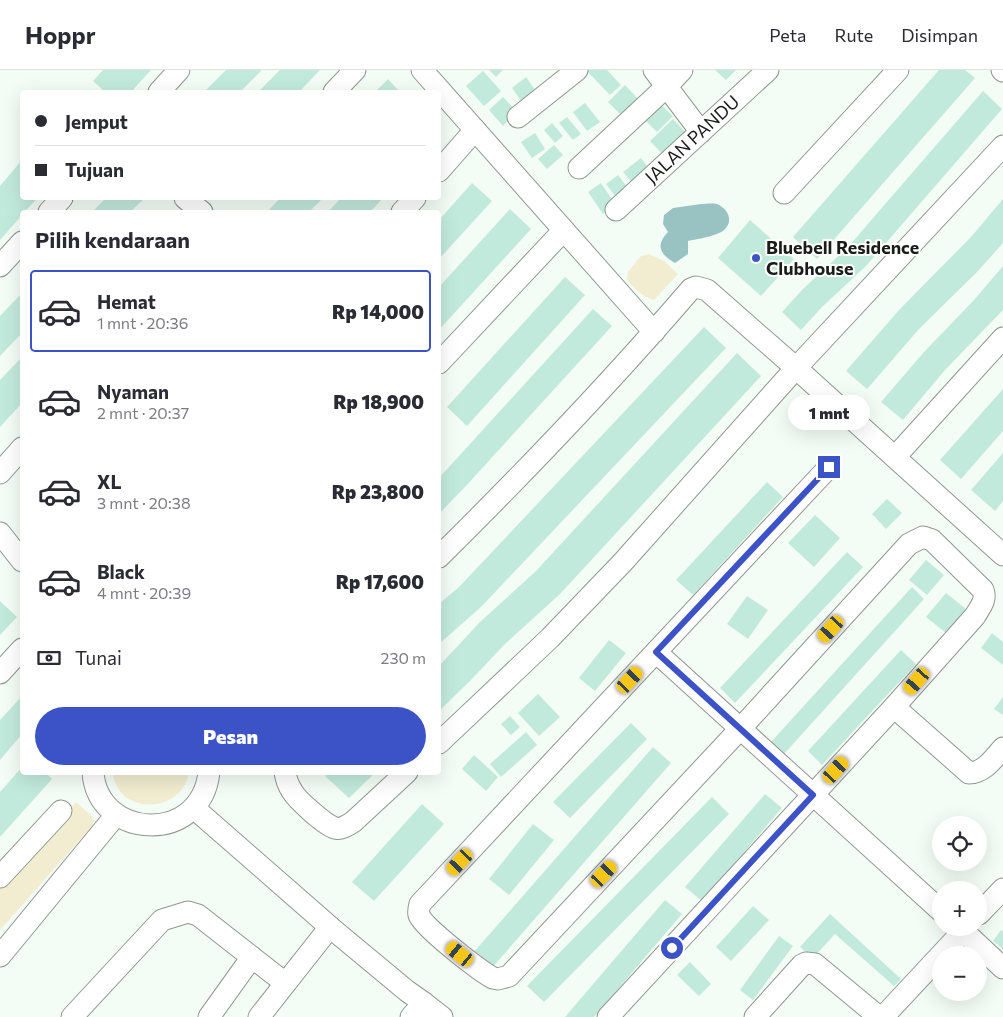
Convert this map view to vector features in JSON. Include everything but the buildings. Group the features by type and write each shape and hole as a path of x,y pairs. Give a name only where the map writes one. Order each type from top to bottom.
{"street":[{"path":"161,90 179,70"},
{"path":"336,90 355,70"},
{"path":"422,70 440,90"},
{"path":"518,117 578,70"},
{"path":"579,168 660,78 682,70"},
{"name":"JALAN PANDU","path":"616,210 768,70"},
{"path":"784,193 898,70"},
{"path":"660,78 701,132"},
{"path":"441,92 654,332"},
{"path":"441,169 475,130"},
{"path":"441,741 550,638 623,562 796,368 1003,146"},
{"path":"51,210 60,200"},
{"path":"187,200 200,210"},
{"path":"404,210 413,200"},
{"path":"441,361 563,230"},
{"path":"0,266 20,244"},
{"path":"441,555 495,502 654,332 691,289 702,288 707,290 895,457 1000,544"},
{"path":"895,457 1003,338"},
{"path":"0,473 20,450"},
{"path":"608,1017 894,707 975,616 984,602 983,590 932,540 923,537 909,544 740,729 508,976 498,979 494,978 445,941 421,919 418,910 420,904 829,467"},
{"path":"0,533 20,558"},
{"path":"0,673 20,651"},
{"path":"656,652 932,903"},
{"path":"894,707 969,773 975,773 983,769 1003,748"},
{"path":"94,775 98,793 116,815 131,822 148,826 163,825 180,819 195,809 202,796 209,775"},
{"path":"286,775 288,784 295,796 324,822 335,828 345,827 353,822 404,775"},
{"path":"195,809 330,927 407,991 417,1010 442,1017"},
{"path":"0,876 61,811"},
{"path":"0,956 116,815"},
{"path":"987,906 1003,889"},
{"path":"72,1017 162,920 188,912 198,915 285,983"},
{"path":"259,1017 330,927"},
{"path":"755,1017 802,965 811,962 881,1017 956,936"},
{"path":"971,936 1003,968"},
{"path":"209,1017 252,957"}],"shaded area":[{"path":"649,254 664,261 678,274 654,300 639,292 627,280 628,272 641,256"},
{"path":"114,775 188,775 184,787 174,797 162,803 137,803 125,797 117,787"},
{"path":"76,802 94,818 93,825 0,930 0,884"}],"water":[{"path":"717,204 724,208 729,218 728,226 718,234 688,241 688,254 675,263 661,249 662,241 668,232 663,224 664,215 673,208"}],"place":[{"name":"Bluebell Residence Clubhouse","path":"756,258"}],"route":[{"path":"672,948 813,795 656,652 829,467"}]}
